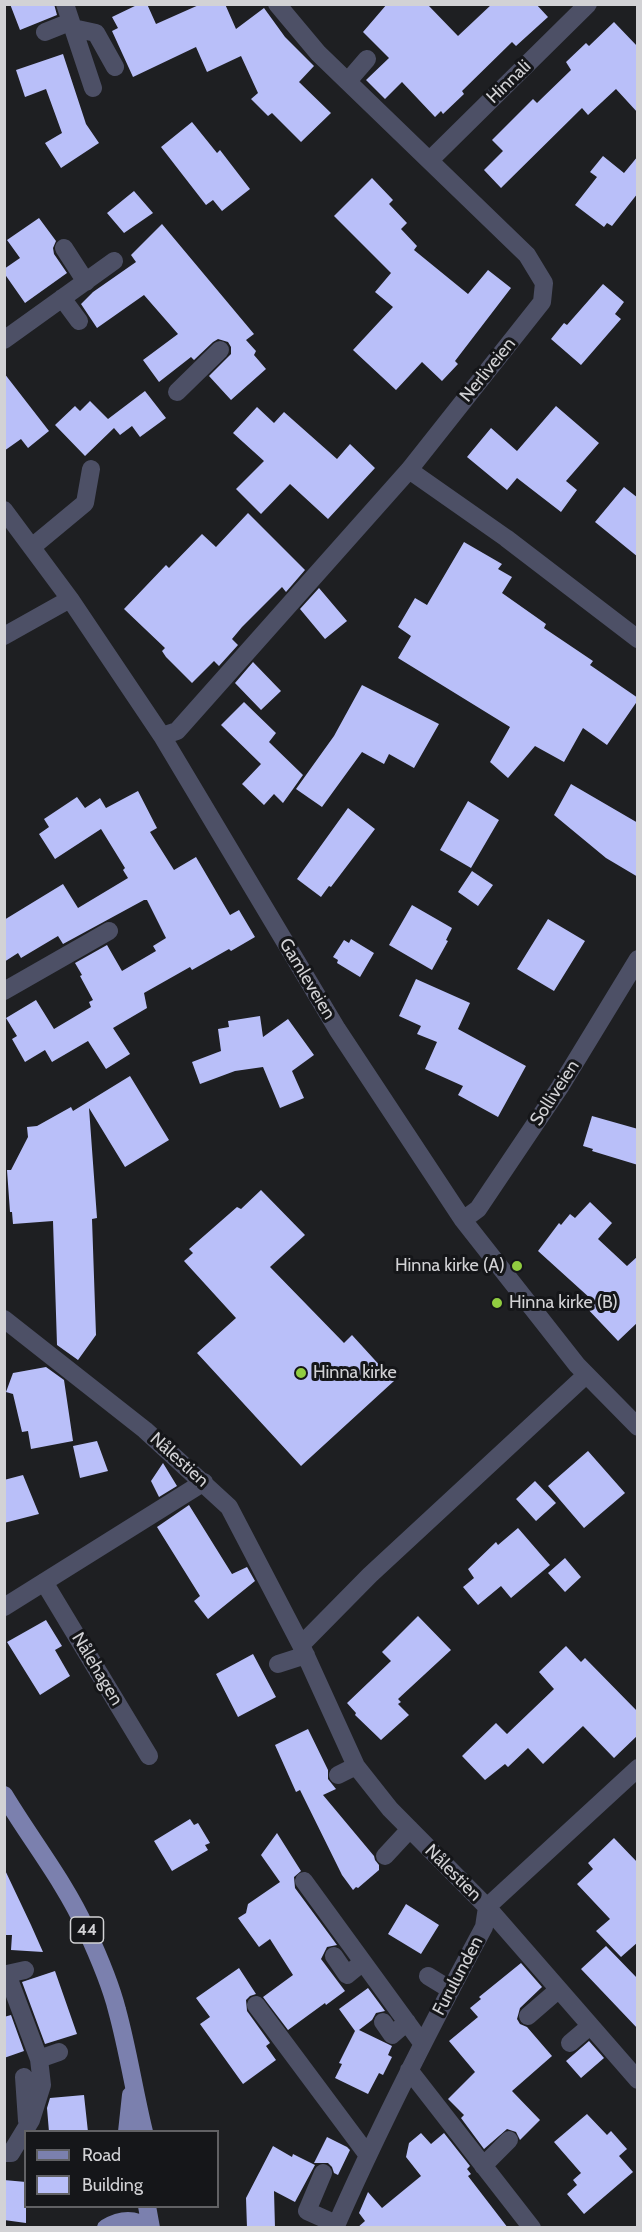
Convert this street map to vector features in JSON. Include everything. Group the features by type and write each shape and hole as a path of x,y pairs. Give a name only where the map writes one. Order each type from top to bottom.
{"main road":[{"name":"44","path":"4,1795 65,1890 85,1927 117,2008 144,2130"},
{"name":"44","path":"127,2130 132,2081"},
{"path":"106,2228 112,2208"},
{"path":"147,2208 149,2228"},
{"path":"106,2228 115,2222 126,2220 149,2228"}],"street":[{"name":"Hinnali","path":"430,160 588,4"},
{"name":"Nerliveien","path":"162,736 177,731 409,470 542,302 544,283 527,255 318,53 284,7"},
{"path":"71,24 93,88"},
{"path":"45,32 71,24 96,33 115,67"},
{"path":"348,81 367,59"},
{"path":"64,248 86,282"},
{"path":"4,340 114,261"},
{"path":"62,298 79,321"},
{"path":"177,392 220,350"},
{"path":"32,547 85,503 91,469"},
{"path":"409,470 506,538 638,639"},
{"name":"Gamleveien","path":"4,510 70,599 162,736 338,1029 463,1220 586,1375 638,1427"},
{"path":"4,636 70,599"},
{"path":"4,991 109,931"},
{"name":"Solliveien","path":"463,1220 478,1209 560,1087 638,958"},
{"name":"Nålestien","path":"4,1319 145,1430 229,1507 241,1549 303,1650 356,1766 390,1809 487,1907 638,2080"},
{"path":"278,1664 303,1650 370,1575 586,1375"},
{"path":"4,1607 204,1482"},
{"name":"Nålehagen","path":"44,1582 149,1756"},
{"path":"338,1775 356,1766"},
{"path":"487,1907 638,1768"},
{"path":"385,1857 410,1829"},
{"path":"304,1881 422,2043"},
{"name":"Furulunden","path":"335,2226 422,2043 484,1927 487,1907"},
{"path":"334,1956 347,1975 363,1962"},
{"path":"25,1970 7,1974 9,1990 39,2059 42,2085 33,2124"},
{"path":"428,1976 451,1989"},
{"path":"528,2016 558,1990"},
{"path":"256,2005 368,2154"},
{"path":"383,2022 392,2035 407,2022"},
{"path":"570,2043 590,2026"},
{"path":"39,2059 59,2052"},
{"path":"409,2070 532,2228"},
{"path":"24,2077 33,2124"},
{"path":"4,2153 11,2153 24,2136"},
{"path":"483,2166 509,2140"},
{"path":"323,2174 307,2211 335,2226"}],"building":[{"path":"10,4 54,4 57,15 20,30"},
{"path":"139,4 147,4 156,24 201,4 225,4 236,29 264,8 285,37 314,66 299,82 331,113 301,142 272,113 268,116 251,99 258,93 241,56 207,72 196,47 133,77 112,31 118,28 112,17"},
{"path":"387,4 427,4 458,36 492,4 536,4 548,17 516,46 512,42 462,91 464,94 443,114 441,111 435,117 402,82 385,99 366,80 389,58 363,32"},
{"path":"614,22 638,47 638,113 616,89 588,115 582,108 501,188 484,170 503,151 492,140 533,99 537,103 571,70 566,62 586,43 589,46"},
{"path":"63,54 86,124 99,143 61,168 45,143 62,133 46,89 25,97 16,70"},
{"path":"192,122 217,153 220,150 250,189 222,211 213,200 206,205 161,147"},
{"path":"603,156 624,173 638,156 638,193 612,226 607,223 604,227 575,205 597,177 590,172"},
{"path":"372,178 393,200 389,204 407,223 401,229 417,246 414,250 468,294 488,270 511,288 455,361 458,364 442,381 422,362 396,390 353,350 393,307 375,292 391,273 334,216"},
{"path":"134,191 153,213 124,233 107,213"},
{"path":"39,218 56,241 53,248 54,254 67,273 25,303 4,273 4,269 20,258 7,240"},
{"path":"162,224 254,334 246,340 256,351 254,355 266,369 231,400 209,376 231,354 228,342 218,339 194,360 191,357 159,382 143,360 178,334 144,295 97,328 81,304 93,292 136,262 131,255"},
{"path":"603,284 624,302 615,314 621,319 581,365 551,339 564,323 567,325"},
{"path":"4,373 49,431 28,448 21,439 4,451"},
{"path":"145,391 166,418 140,437 132,426 120,435 114,428 85,456 55,425 75,406 80,411 90,401 108,419"},
{"path":"556,406 599,443 566,481 577,490 561,512 517,478 507,490 467,457 491,428 517,451"},
{"path":"257,407 274,423 284,412 337,459 350,444 375,468 328,519 290,484 261,514 236,489 264,461 233,433"},
{"path":"624,487 638,498 638,557 595,522"},
{"path":"248,513 305,570 286,592 282,587 242,627 232,639 238,645 219,666 214,661 192,683 166,657 162,651 165,648 124,609 166,565 169,568 202,534 216,547"},
{"path":"464,542 502,564 498,569 512,577 502,593 546,624 544,628 593,661 590,665 638,698 607,745 583,728 564,762 535,746 508,778 490,762 510,727 398,658 411,636 398,627 415,598 427,605"},
{"path":"319,588 347,621 325,639 300,609"},
{"path":"253,662 281,691 261,710 235,683"},
{"path":"362,685 439,724 414,768 389,754 384,764 362,752 322,807 296,789 334,736"},
{"path":"244,702 276,733 269,742 303,775 283,803 274,794 264,805 242,784 261,764 221,725"},
{"path":"571,784 638,823 638,877 606,858 554,815"},
{"path":"138,791 157,828 150,832 174,870 196,857 230,915 239,910 255,937 192,970 190,967 144,993 147,1008 113,1028 130,1054 106,1069 88,1041 52,1062 45,1050 25,1062 12,1039 17,1036 6,1018 36,1000 54,1029 91,1007 89,1002 93,1000 75,963 107,945 122,971 156,951 153,946 166,938 147,900 144,900 63,944 58,936 21,958 18,953 4,962 4,920 63,884 78,908 128,878 123,870 125,868 101,829 55,859 39,834 49,827 44,819 77,797 85,808 100,798 106,808"},
{"path":"468,801 499,820 471,868 440,850"},
{"path":"348,808 375,829 321,897 297,879"},
{"path":"472,871 493,885 478,906 458,892"},
{"path":"412,905 452,928 446,940 448,941 432,970 389,945"},
{"path":"548,919 585,941 554,991 517,969"},
{"path":"351,939 374,953 360,977 337,963 338,960 333,957 344,940 349,943"},
{"path":"416,979 470,1003 458,1029 526,1066 498,1117 458,1095 463,1086 425,1069 437,1042 417,1034 421,1026 399,1016"},
{"path":"260,1016 263,1037 288,1019 314,1055 292,1071 304,1098 280,1108 263,1067 235,1071 200,1084 192,1062 221,1051 218,1029 229,1027 228,1021"},
{"path":"130,1076 169,1140 125,1167 89,1108 97,1218 92,1219 96,1335 78,1360 57,1345 53,1221 13,1224 7,1170 11,1170 28,1137 27,1127 37,1126 71,1107 73,1111"},
{"path":"592,1116 638,1129 638,1165 583,1146"},
{"name":"Hinna kirke","path":"261,1190 305,1235 270,1267 344,1343 352,1335 394,1381 301,1466 197,1353 236,1318 184,1261 193,1253 189,1249 237,1207 241,1209"},
{"path":"590,1202 612,1223 598,1239 627,1266 638,1256 638,1322 618,1341 584,1305 591,1299 538,1251 559,1223 561,1225 570,1214 575,1218"},
{"path":"46,1367 64,1380 73,1441 31,1449 28,1431 22,1432 13,1394 6,1392 13,1373"},
{"path":"97,1441 108,1471 80,1478 73,1446"},
{"path":"588,1451 625,1493 584,1528 548,1486"},
{"path":"163,1463 177,1486 159,1497 151,1481"},
{"path":"23,1475 39,1514 4,1523 4,1480"},
{"path":"535,1481 556,1503 536,1521 516,1499"},
{"path":"189,1505 232,1574 247,1567 255,1581 208,1619 194,1601 200,1596 157,1527"},
{"path":"518,1528 550,1565 511,1598 501,1586 478,1605 463,1587 474,1578 468,1569 496,1542 498,1545"},
{"path":"565,1558 581,1577 565,1592 548,1573"},
{"path":"418,1616 451,1650 398,1699 401,1702 398,1704 409,1715 381,1740 355,1715 356,1713 347,1703 391,1661 382,1652"},
{"path":"46,1620 62,1646 55,1650 70,1676 40,1695 7,1642"},
{"path":"566,1646 581,1662 585,1658 638,1712 638,1735 614,1758 583,1726 543,1764 528,1748 508,1767 505,1764 485,1780 462,1756 496,1723 507,1734 554,1689 539,1672"},
{"path":"253,1654 276,1697 238,1717 216,1674"},
{"path":"308,1729 328,1770 328,1779 336,1789 323,1795 379,1865 379,1870 353,1890 342,1875 300,1790 296,1792 275,1745"},
{"path":"190,1819 194,1825 198,1823 210,1843 205,1845 208,1850 172,1871 154,1841"},
{"path":"277,1833 301,1871 294,1877 295,1888 337,1945 327,1947 321,1959 345,1991 288,2030 263,1997 293,1975 270,1939 259,1947 238,1918 246,1913 248,1904 280,1882 261,1855"},
{"path":"614,1838 638,1863 638,1942 621,1957 596,1931 610,1919 577,1884 593,1869 588,1863"},
{"path":"4,1868 43,1952 11,1950 12,1935 4,1935"},
{"path":"406,1904 439,1925 421,1954 388,1934"},
{"path":"606,1946 638,1979 638,2029 581,1969"},
{"path":"521,1963 542,1987 520,2008 517,2019 552,2056 512,2091 540,2120 520,2140 516,2132 507,2129 484,2149 461,2118 464,2115 448,2099 475,2072 449,2041 478,2017 470,2008 481,1999 479,1997"},
{"path":"239,1968 256,1994 246,2000 247,2011 270,2043 266,2046 276,2060 243,2084 200,2024 210,2017 196,1998"},
{"path":"55,1971 77,2034 45,2044 22,1982"},
{"path":"368,1988 385,2011 376,2013 372,2020 359,2030 392,2046 388,2055 392,2057 383,2075 379,2073 368,2094 335,2078 342,2064 339,2063 355,2031 339,2009"},
{"path":"11,2015 24,2051 4,2058 4,2017"},
{"path":"589,2041 604,2058 581,2078 566,2061"},
{"path":"84,2095 88,2130 49,2130 47,2108 50,2098"},
{"path":"587,2114 607,2135 611,2131 627,2149 619,2156 633,2172 584,2214 567,2194 577,2185 573,2180 581,2173 554,2142"},
{"path":"421,2133 431,2144 444,2133 470,2166 467,2169 471,2174 468,2176 508,2228 357,2228 365,2221 359,2213 368,2192 382,2208 421,2176 406,2157 409,2143"},
{"path":"327,2137 350,2150 338,2175 328,2163 314,2163"},
{"path":"273,2146 292,2157 293,2154 315,2165 295,2202 274,2191 275,2228 247,2228 246,2198"},
{"path":"4,2180 24,2182 26,2223 4,2220"}],"place":[{"name":"Hinna kirke (A)","path":"517,1266"},
{"name":"Hinna kirke (B)","path":"497,1303"},
{"name":"Hinna kirke","path":"301,1373"}]}
